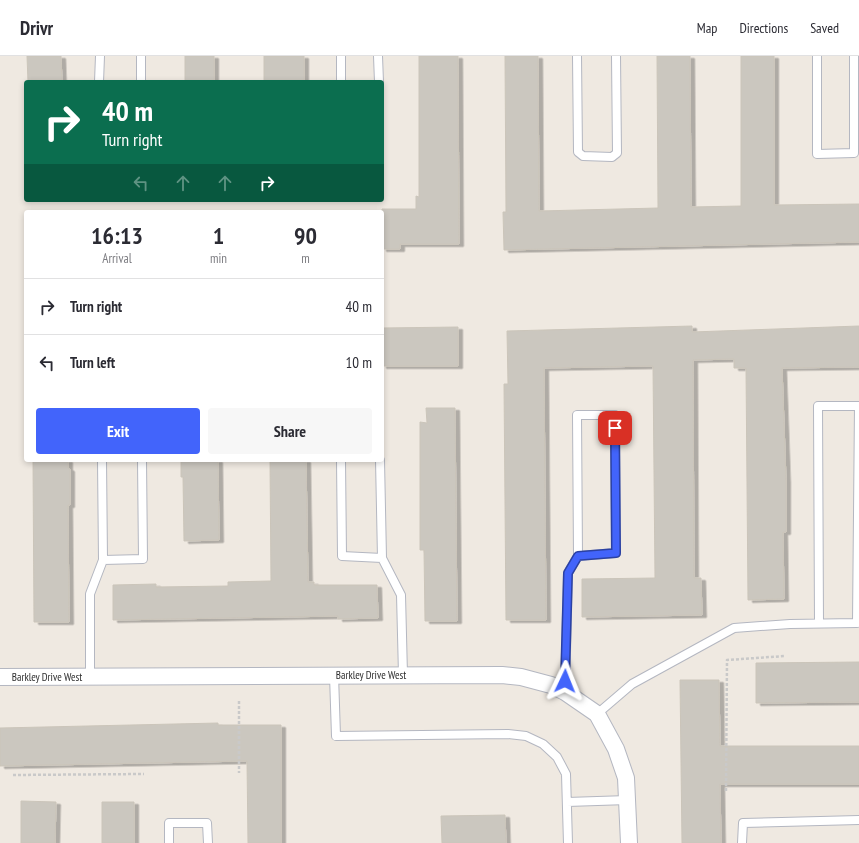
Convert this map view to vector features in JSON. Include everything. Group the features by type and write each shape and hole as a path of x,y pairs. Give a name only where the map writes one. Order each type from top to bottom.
{"street":[{"name":"Barkley Drive West","path":"0,677 403,675 521,676 537,680 565,692 597,714 622,763 628,800 628,843"}],"lane":[{"path":"100,56 100,80"},
{"path":"140,56 141,80"},
{"path":"341,56 341,80"},
{"path":"378,56 378,80"},
{"path":"577,56 578,152 583,156 605,157 612,157 617,153 616,56"},
{"path":"817,56 817,154 854,153 854,56"},
{"path":"597,714 632,684 734,628 857,623 859,406 818,406 819,624"},
{"path":"565,692 568,573 578,556 577,415 615,415 616,553 578,556"},
{"path":"90,676 90,594 103,560 102,462"},
{"path":"103,560 143,559 142,462"},
{"path":"341,462 342,556 382,558"},
{"path":"380,462 382,558 401,595 403,675"},
{"path":"334,676 336,736 508,734 526,736 543,744 556,758 566,774 568,843"},
{"path":"567,802 628,800"},
{"path":"742,843 743,823 859,820"},
{"path":"169,843 169,822 208,823 208,843"}],"path":[{"path":"726,791 727,660 785,656"},
{"path":"239,701 239,773"},
{"path":"13,774 144,774"}],"building":[{"path":"27,56 61,56 62,80 28,80"},
{"path":"185,56 214,56 214,80 185,80"},
{"path":"264,56 304,56 304,80 264,80"},
{"path":"419,56 458,56 459,244 400,244 400,249 384,249 384,210 382,209 416,209 416,196 419,197"},
{"path":"505,56 538,56 539,211 658,208 657,56 690,56 691,207 741,206 741,56 774,56 774,205 859,204 859,242 504,250 503,212 506,212"},
{"path":"692,326 692,332 859,326 859,367 782,368 786,480 786,532 783,532 784,599 748,600 746,368 734,368 734,359 693,360 694,578 701,578 702,615 582,617 582,579 655,578 653,366 544,368 546,620 506,620 504,384 508,384 507,331"},
{"path":"458,327 458,366 384,366 384,328"},
{"path":"426,408 455,408 457,621 425,621 424,550 420,550 420,422 427,423"},
{"path":"33,462 68,462 68,468 70,469 70,505 68,505 69,622 34,622"},
{"path":"181,462 218,462 219,540 184,541 183,477 181,477"},
{"path":"270,462 306,462 308,582 314,582 314,585 377,585 378,618 338,619 338,616 113,620 113,585 156,584 156,587 228,586 228,582 271,581"},
{"path":"859,662 859,702 756,703 756,663"},
{"path":"680,680 719,680 720,746 859,746 859,784 720,784 721,843 682,843"},
{"path":"218,723 218,725 281,725 281,843 248,843 247,761 0,766 0,728"},
{"path":"21,801 56,802 55,843 21,843"},
{"path":"102,802 134,802 134,843 102,843"},
{"path":"505,815 506,843 442,843 441,816"}],"route":[{"path":"565,681 568,573 578,556 616,553 615,428"}]}
